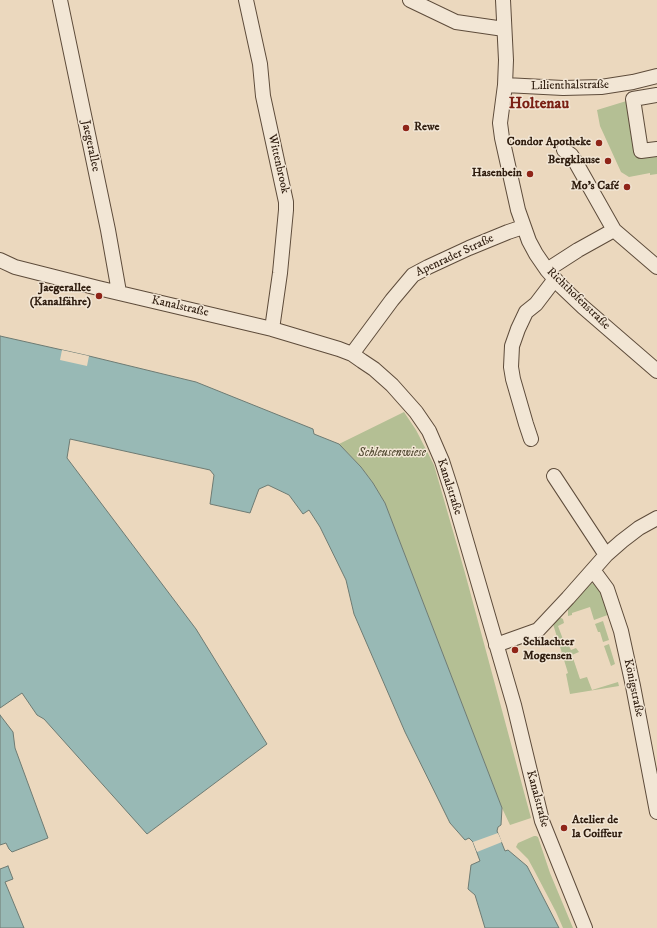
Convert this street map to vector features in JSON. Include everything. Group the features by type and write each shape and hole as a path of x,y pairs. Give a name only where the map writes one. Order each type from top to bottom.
{"street":[{"name":"Jaegerallee","path":"60,0 108,230 119,292"},
{"name":"Wittenbrook","path":"246,0 260,64 263,96 286,202 282,257 272,329"},
{"path":"410,0 456,22 504,29"},
{"name":"Richthofenstraße","path":"503,0 506,60 505,85 500,123 518,210 529,241 551,275 583,307 657,371"},
{"name":"Lilienthalstraße","path":"505,85 563,88 601,87 633,82 657,76"},
{"path":"657,95 633,98 641,151 657,149"},
{"path":"564,150 575,160 614,230 657,267"},
{"name":"Apenrader Straße","path":"352,354 392,300 413,275 469,248 524,227"},
{"path":"531,439 523,417 511,367 512,346 518,329 526,312 536,304 551,275 578,250 614,230"},
{"name":"Kanalstraße","path":"0,260 16,267 272,329 352,354 374,369 392,385 416,412 429,431 442,461 514,705 542,821 585,928"},
{"path":"554,476 606,555"},
{"path":"496,645 538,630 606,555 634,532 657,518"},
{"name":"Königstraße","path":"592,570 607,589 621,631 657,812"}],"green space":[{"path":"633,99 641,151 657,149 657,174 650,175 650,173 629,177 621,172 600,126 597,110"},
{"name":"Schleusenwiese","path":"404,412 416,430 434,465 465,573 531,818 510,825 502,808 385,503 361,467 339,444"},
{"path":"588,584 596,584 613,613 594,620 590,607 572,613 572,615 568,616 568,606"},
{"path":"559,617 563,619 564,623 558,626 564,642 571,639 573,643 569,646 571,650 576,648 579,652 572,655 580,679 587,677 592,690 618,682 619,686 570,694 566,674 568,673 553,624"},
{"path":"603,621 609,640 603,642 600,632 598,632 595,624"},
{"path":"609,644 615,664 611,666 604,646"},
{"path":"534,836 538,837 550,873 573,928 563,928 528,859 516,847 518,843"}],"water":[{"path":"0,336 196,382 313,429 314,434 339,444 361,467 385,503 502,808 501,825 498,827 497,831 505,851 508,850 527,866 559,928 485,928 475,895 468,889 471,865 480,861 473,842 469,838 465,840 450,823 405,732 354,614 346,580 320,527 309,510 303,514 289,495 268,485 259,489 250,513 210,504 214,475 210,470 70,439 67,458 196,629 267,744 147,834 44,719 37,715 22,693 0,708"},
{"path":"0,715 13,732 15,748 48,838 12,852 6,843 0,845"},
{"path":"8,866 13,879 5,882 24,928 0,928 0,869"}],"pier":[{"path":"62,350 89,356 87,366 60,360"},
{"path":"498,833 502,842 477,852 473,842"}],"place":[{"name":"Rewe","path":"406,128"},
{"name":"Condor Apotheke","path":"599,143"},
{"name":"Bergklause","path":"608,161"},
{"name":"Hasenbein","path":"530,174"},
{"name":"Mo's Café","path":"627,187"},
{"name":"Jaegerallee (Kanalfähre)","path":"99,296"},
{"name":"Schlachter Mogensen","path":"515,650"},
{"name":"Atelier de la Coiffeur","path":"564,828"}],"district":[{"name":"Holtenau","path":"539,105"}]}
